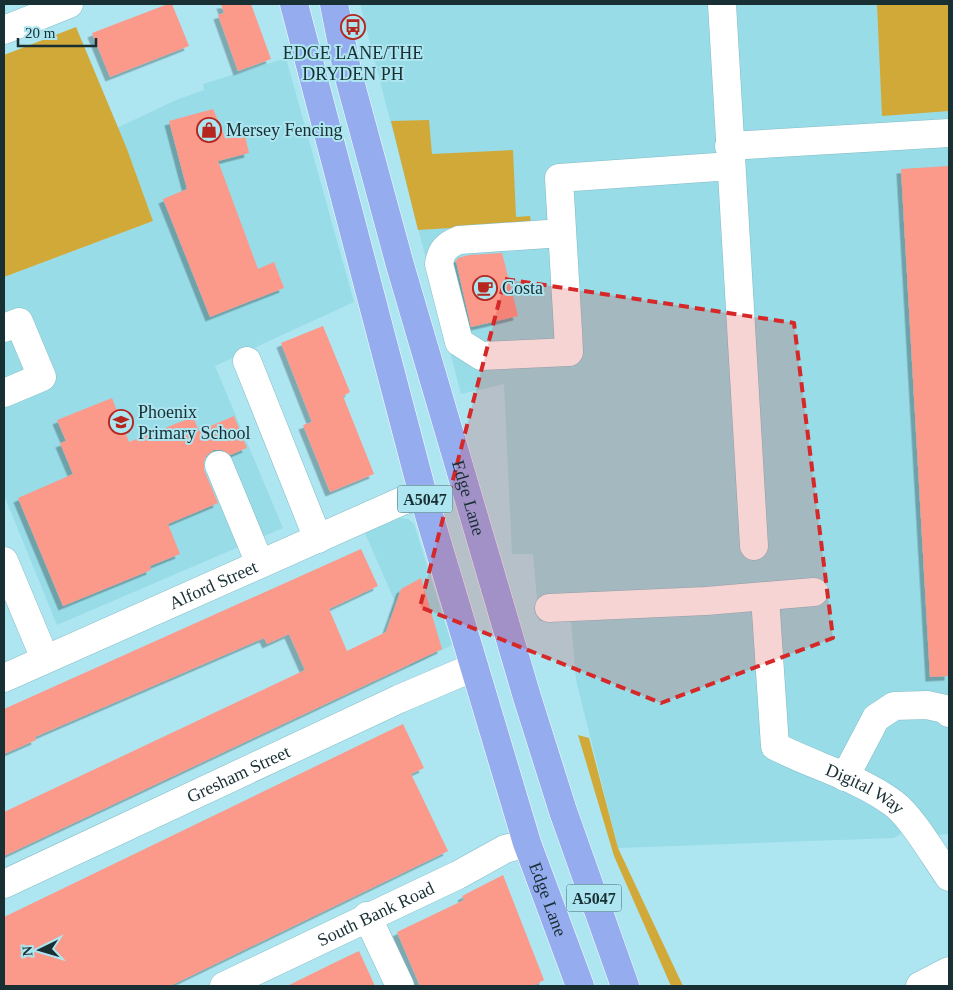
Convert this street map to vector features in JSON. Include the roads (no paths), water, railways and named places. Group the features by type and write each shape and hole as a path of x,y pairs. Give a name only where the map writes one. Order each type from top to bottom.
{"highway":[{"name":"Edge Lane","path":"294,4 423,495 527,843 580,986"},
{"name":"Edge Lane","path":"334,4 347,70 400,265 527,697 563,810 625,986"}],"street":[{"path":"4,30 69,4"},
{"path":"722,4 754,546"},
{"path":"562,233 459,240 448,245 440,255 439,264 458,342 481,356 569,352 559,178 730,156 949,133"},
{"path":"4,328 19,322 42,377 4,393"},
{"path":"247,361 336,531"},
{"path":"219,465 260,564"},
{"name":"Alford Street","path":"4,678 402,501 423,495"},
{"path":"4,561 45,659"},
{"path":"548,608 764,597 814,592"},
{"name":"Digital Way","path":"764,597 775,746 845,777 894,804 949,877"},
{"name":"Gresham Street","path":"4,884 409,694 474,667"},
{"path":"845,777 876,718 894,706 927,705 946,710 949,713"},
{"name":"South Bank Road","path":"229,985 367,916 454,876 505,849 527,843"},
{"path":"367,916 400,986"},
{"path":"920,986 949,971"}],"place":[{"name":"EDGE LANE/THE DRYDEN PH","path":"353,27"},
{"name":"Mersey Fencing","path":"209,130"},
{"name":"Costa","path":"485,288"},
{"name":"Phoenix Primary School","path":"121,422"}]}
